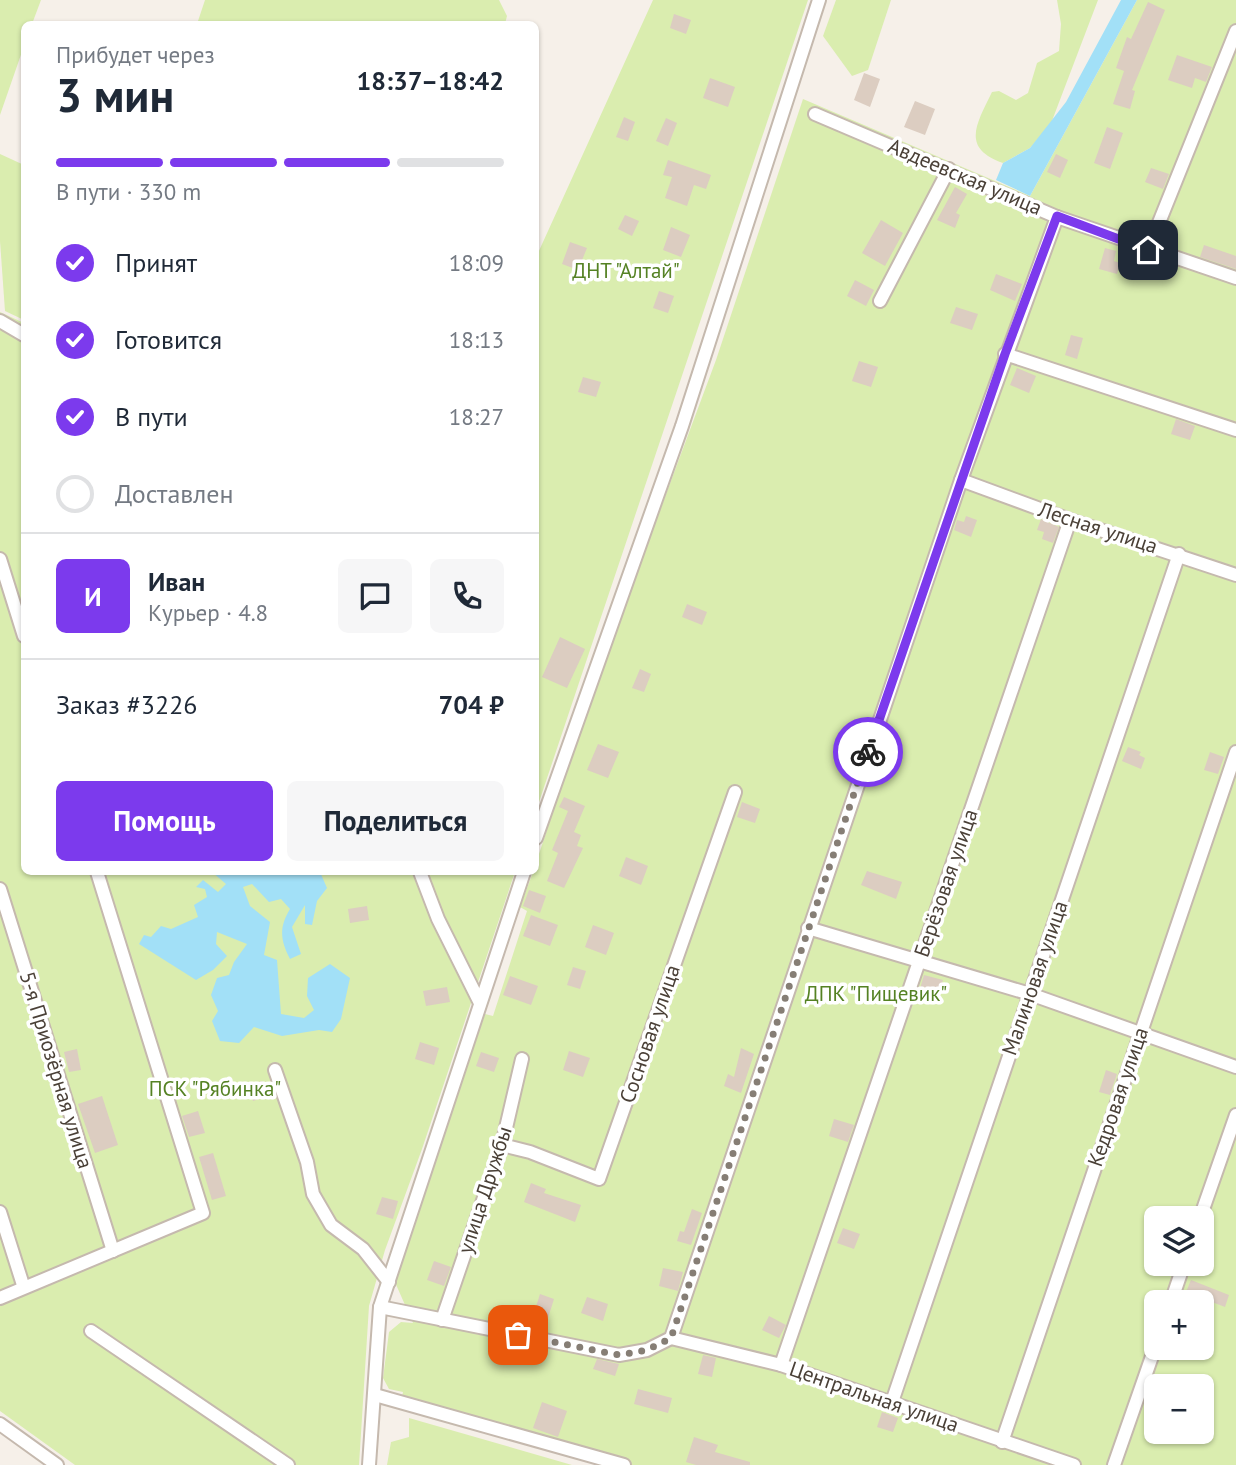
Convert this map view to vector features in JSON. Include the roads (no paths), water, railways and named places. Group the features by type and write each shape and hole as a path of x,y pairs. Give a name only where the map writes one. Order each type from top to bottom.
{"street":[{"path":"539,830 682,426 819,0"},
{"path":"1148,250 1236,31"},
{"name":"Авдеевская улица","path":"815,114 1057,216 1148,250 1236,278"},
{"path":"880,301 949,169"},
{"path":"380,1307 619,1355 647,1350 671,1338 961,480 1057,216"},
{"path":"0,321 21,330"},
{"path":"1005,354 1236,429"},
{"name":"Лесная улица","path":"961,480 1070,520 1236,575"},
{"name":"Берёзовая улица","path":"780,1365 1070,520"},
{"name":"Малиновая улица","path":"892,1402 1179,554"},
{"path":"0,559 21,626"},
{"name":"Кедровая улица","path":"1002,1442 1236,752"},
{"name":"Сосновая улица","path":"502,1145 530,1152 599,1179 735,792"},
{"path":"0,1298 23,1285 203,1213 98,875"},
{"path":"421,875 438,919 479,1000"},
{"path":"369,1465 380,1307 479,1000 523,875"},
{"name":"5-я Приозёрная улица","path":"0,889 113,1251"},
{"path":"808,928 918,963 1030,994 1236,1067"},
{"name":"улица Дружбы","path":"442,1320 502,1145 522,1059"},
{"path":"275,1070 307,1162 313,1194 331,1225 363,1249 389,1282"},
{"path":"1204,1206 1236,1115"},
{"path":"0,1212 23,1285"},
{"path":"91,1331 288,1465"},
{"name":"Центральная улица","path":"671,1338 780,1365 1074,1465"},
{"path":"1114,1465 1151,1360"},
{"path":"375,1395 624,1465"},
{"path":"0,1424 57,1465"}],"water":[{"path":"1121,0 1137,0 1030,196 996,180 1003,163 1030,148 1066,102"},
{"path":"216,875 321,875 327,888 317,901 312,925 305,924 305,905 292,927 301,954 290,959 282,934 290,909 281,899 269,902 252,884 243,887 250,906 270,922 264,955 277,960 281,1014 304,1018 314,1010 307,996 308,978 330,964 350,978 341,1019 332,1032 319,1030 282,1036 254,1027 239,1043 220,1041 212,1021 218,1011 211,995 217,978 229,975 234,962 247,944 217,932 216,944 227,956 213,970 196,980 139,944 144,935 151,937 161,926 171,929 198,917 194,905 207,897 205,889 196,887 203,880 218,892 226,884"}],"park label":[{"name":"ДНТ \"Алтай\"","path":"626,271"},
{"name":"ДПК \"Пищевик\"","path":"876,994"},
{"name":"ПСК \"Рябинка\"","path":"215,1089"}]}
